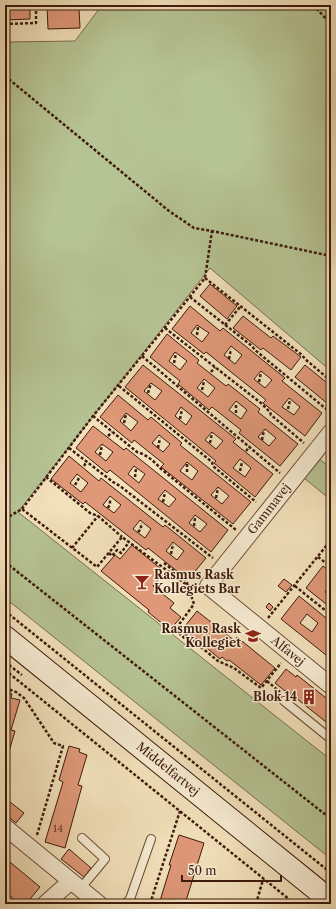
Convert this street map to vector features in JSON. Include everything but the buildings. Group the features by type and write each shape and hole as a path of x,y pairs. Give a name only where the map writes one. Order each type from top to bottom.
{"main road":[{"name":"Middelfartvej","path":"5,637 331,901"}],"street":[{"name":"Gammavej","path":"208,586 331,432"},
{"name":"Alfavej","path":"208,586 331,686"},
{"path":"5,827 99,904"},
{"path":"45,904 76,885"}],"lane":[{"path":"284,701 331,739"},
{"path":"76,885 105,859 82,838"},
{"path":"125,904 130,899 151,839"}],"path":[{"path":"5,24 36,23 36,5"},
{"path":"313,5 331,24"},
{"path":"5,76 170,212 194,228 331,256"},
{"path":"5,519 22,509 93,416 119,386 205,278 212,231"},
{"path":"205,278 331,380"},
{"path":"190,297 330,411"},
{"path":"225,326 240,307"},
{"path":"204,316 208,311"},
{"path":"197,335 198,327"},
{"path":"165,328 183,344 246,390 270,412 274,418 314,452"},
{"path":"229,359 231,349"},
{"path":"174,363 176,354"},
{"path":"142,356 190,399 250,446 290,482"},
{"path":"211,372 216,367"},
{"path":"156,374 159,371"},
{"path":"260,382 261,372"},
{"path":"202,390 204,381"},
{"path":"148,393 150,383"},
{"path":"119,386 168,428 212,462 213,466 225,478 267,511"},
{"path":"295,390 299,386"},
{"path":"242,394 246,390"},
{"path":"133,404 136,400"},
{"path":"288,410 290,400"},
{"path":"236,403 236,413"},
{"path":"180,418 182,409"},
{"path":"124,423 126,414"},
{"path":"93,416 137,452 145,454 204,506 246,538"},
{"path":"270,421 274,418"},
{"path":"262,440 264,430"},
{"path":"108,436 112,432"},
{"path":"210,443 212,433"},
{"path":"158,448 160,438"},
{"path":"100,454 102,445"},
{"path":"246,451 250,446"},
{"path":"69,448 223,566"},
{"path":"194,453 196,449"},
{"path":"142,457 145,454"},
{"path":"84,466 87,461"},
{"path":"240,471 242,462"},
{"path":"186,464 187,472"},
{"path":"135,477 136,468"},
{"path":"46,477 90,513 98,516 129,542 188,586 208,586"},
{"path":"75,485 79,478"},
{"path":"116,489 119,485"},
{"path":"216,498 218,488"},
{"path":"163,502 165,492"},
{"path":"108,508 110,499"},
{"path":"22,509 97,567 122,536"},
{"path":"147,514 150,510"},
{"path":"72,548 98,516"},
{"path":"194,526 195,518"},
{"path":"138,532 141,529 141,524"},
{"path":"260,628 282,598 295,586 304,572 331,540"},
{"path":"109,553 112,556 117,550 120,553 129,542"},
{"path":"171,554 173,544"},
{"path":"318,557 331,567"},
{"path":"5,562 331,819"},
{"path":"164,563 186,580 194,604 175,630 188,641 190,638 218,660 234,668 261,688 290,652"},
{"path":"295,586 331,615"},
{"path":"5,611 331,873"},
{"path":"5,670 295,904"},
{"path":"5,688 16,692 24,698 54,742 63,746 39,832 30,847"},
{"path":"150,904 180,811"},
{"path":"256,904 262,883 265,880"}],"green space":[{"path":"102,5 331,5 331,371 210,268 18,512 331,760 331,859 5,598 5,42 75,41"},
{"path":"319,459 331,468 331,500 304,478"}],"place":[{"name":"Rasmus Rask Kollegiets Bar","path":"142,582"},
{"name":"Rasmus Rask Kollegiet","path":"253,636"},
{"name":"Blok 14","path":"309,697"}]}
